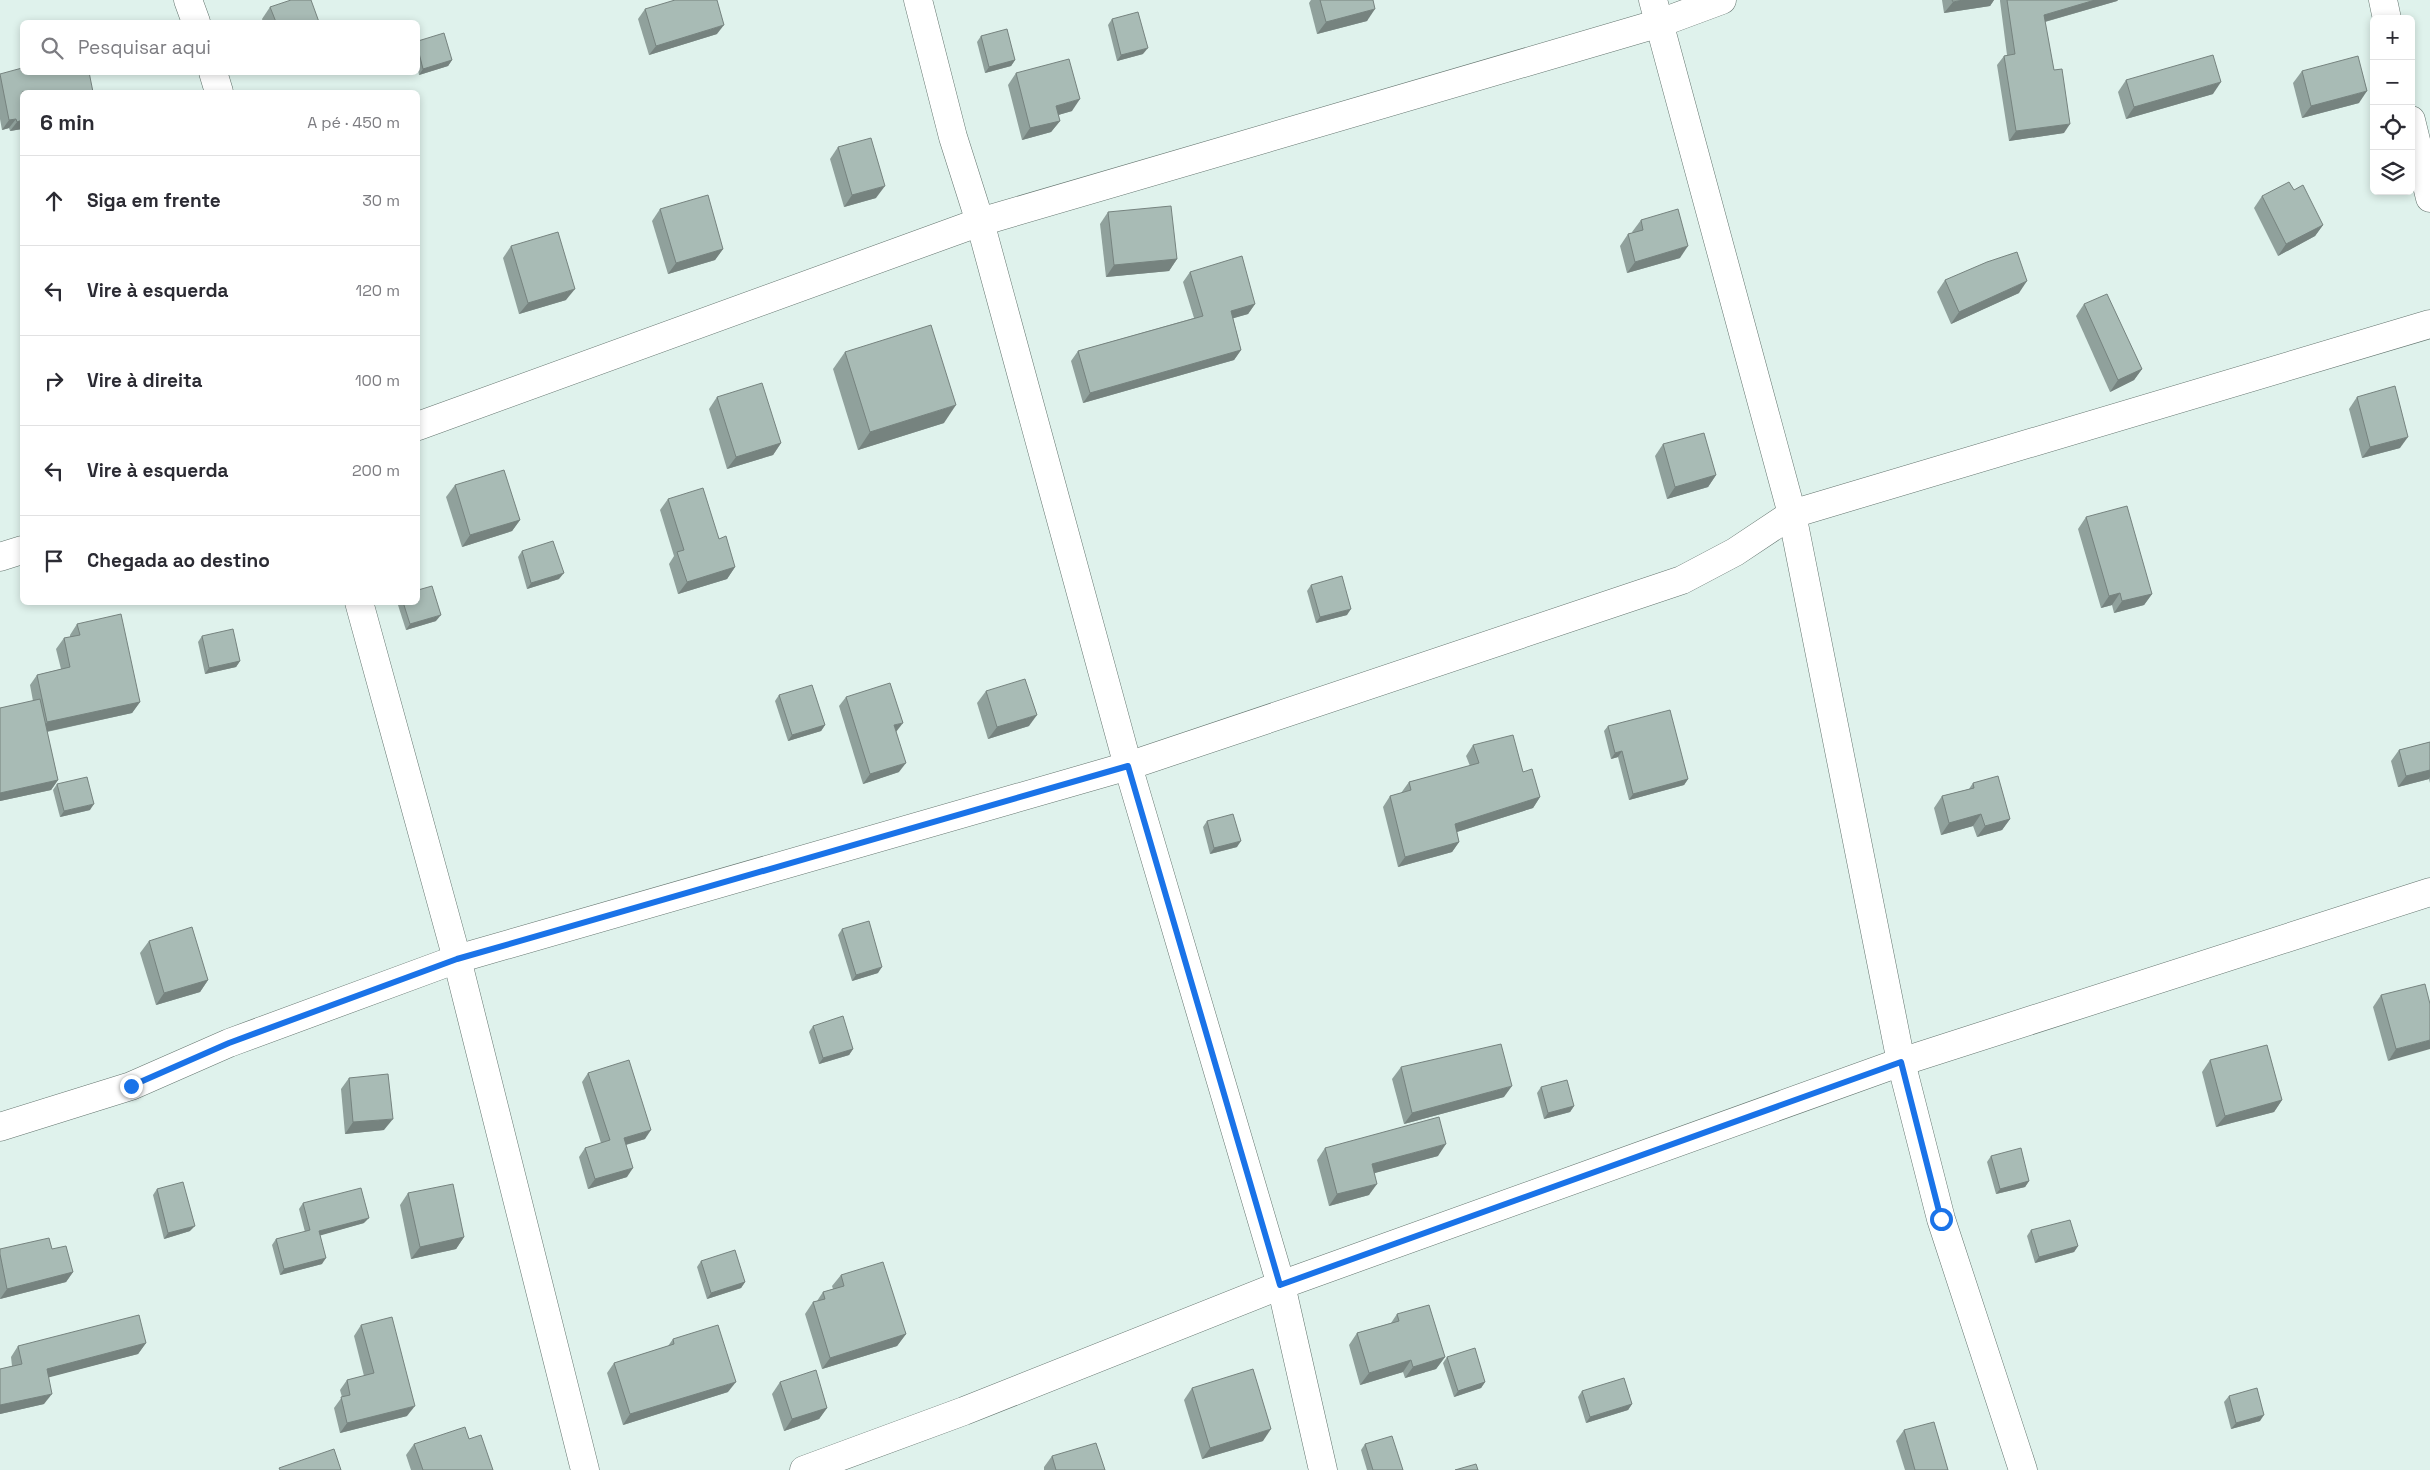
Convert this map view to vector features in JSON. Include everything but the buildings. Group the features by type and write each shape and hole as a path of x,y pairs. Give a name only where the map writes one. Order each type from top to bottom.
{"street":[{"path":"188,0 195,20"},
{"path":"918,0 953,137 980,222 1128,766 1280,1285 1323,1470"},
{"path":"420,425 980,222 1656,11 1722,0"},
{"path":"2383,0 2386,15"},
{"path":"1656,11 1792,514 1901,1062 1941,1219 2023,1470"},
{"path":"213,75 218,90"},
{"path":"2415,136 2430,198"},
{"path":"0,1127 131,1086 229,1043 457,959 1128,766 1682,580 1736,552 1792,514 2430,324"},
{"path":"0,557 20,551"},
{"path":"360,605 457,959 585,1470"},
{"path":"804,1470 964,1411 1280,1285 1901,1062 2430,892"}],"route":[{"path":"131,1086 229,1043 457,959 1128,766 1280,1285 1901,1062 1941,1219"}]}
